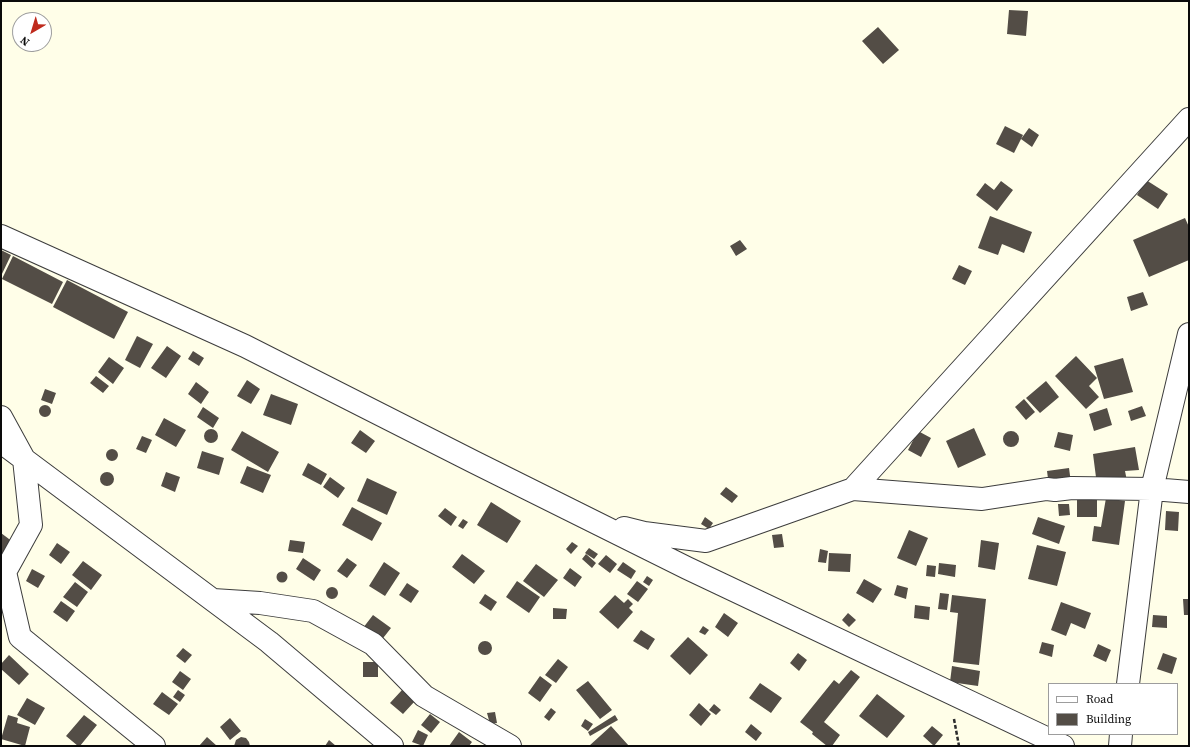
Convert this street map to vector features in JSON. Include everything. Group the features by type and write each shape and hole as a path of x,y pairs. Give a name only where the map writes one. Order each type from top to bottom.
{"street":[{"path":"853,488 1189,119"},
{"path":"1,236 245,346 687,568 1063,746"},
{"path":"1128,683 1152,489 1189,334"},
{"path":"1,417 24,459 31,525 5,572 20,637 154,746"},
{"path":"1,442 269,642 392,746"},
{"path":"583,516 644,533 706,541 853,488 982,499 1047,489 1055,490 1072,488 1152,489 1189,492"},
{"path":"212,600 260,603 313,611 373,644 424,696 510,746"},
{"path":"1120,746 1121,735"}],"building":[{"path":"1009,10 1028,11 1026,36 1007,34"},
{"path":"878,27 899,50 883,64 862,41"},
{"path":"1005,126 1023,135 1014,153 996,144"},
{"path":"1029,128 1039,135 1032,147 1021,139"},
{"path":"1146,180 1168,194 1158,209 1137,195"},
{"path":"1001,181 1013,190 997,211 976,195 985,183 994,190"},
{"path":"990,216 1032,232 1024,253 1002,244 998,255 978,248"},
{"path":"1185,218 1189,227 1189,260 1149,277 1133,240"},
{"path":"740,240 747,249 736,256 730,246"},
{"path":"1,250 11,255 1,276"},
{"path":"13,256 63,282 52,304 2,279"},
{"path":"959,265 972,271 965,285 952,279"},
{"path":"67,280 128,312 114,339 53,307"},
{"path":"1143,292 1148,305 1131,311 1127,297"},
{"path":"137,336 153,344 140,368 125,360"},
{"path":"167,346 181,356 166,378 151,368"},
{"path":"193,351 204,358 199,366 188,359"},
{"path":"1076,356 1097,378 1089,386 1099,397 1086,409 1055,376"},
{"path":"109,357 124,368 113,384 98,372"},
{"path":"1123,358 1133,392 1104,399 1094,366"},
{"path":"96,376 109,386 103,393 90,383"},
{"path":"247,380 260,389 251,404 237,396"},
{"path":"1046,381 1059,397 1040,413 1026,398"},
{"path":"196,382 209,392 201,404 188,394"},
{"path":"45,389 56,393 52,404 41,400"},
{"path":"271,394 298,404 291,425 263,415"},
{"path":"1024,399 1035,412 1026,420 1015,407"},
{"path":"45,405 49,407 51,411 49,415 45,417 41,415 39,411 41,407"},
{"path":"1142,406 1146,416 1131,421 1128,411"},
{"path":"203,407 219,418 213,428 197,417"},
{"path":"1107,408 1112,425 1094,431 1089,414"},
{"path":"164,418 186,430 176,447 155,435"},
{"path":"974,428 986,455 958,468 946,441"},
{"path":"208,429 214,429 218,433 218,439 214,443 208,443 204,439 204,433"},
{"path":"360,430 375,441 366,453 351,443"},
{"path":"242,431 279,452 268,472 231,450"},
{"path":"918,431 931,438 921,457 908,450"},
{"path":"1008,431 1014,431 1019,436 1017,445 1014,447 1008,447 1003,442 1003,436"},
{"path":"1058,432 1073,435 1070,451 1054,447"},
{"path":"142,436 152,440 146,453 136,449"},
{"path":"1135,447 1139,470 1125,471 1127,481 1097,485 1093,454"},
{"path":"110,449 114,449 118,455 114,461 110,461 106,457 106,453"},
{"path":"202,451 224,458 219,475 197,468"},
{"path":"308,463 327,474 321,485 302,475"},
{"path":"247,466 271,475 263,493 240,483"},
{"path":"1069,468 1071,483 1049,486 1047,471"},
{"path":"104,472 110,472 114,476 114,482 110,486 104,486 100,482 100,476"},
{"path":"166,472 180,477 175,492 161,486"},
{"path":"330,477 345,488 338,498 323,487"},
{"path":"367,478 397,492 387,515 357,501"},
{"path":"726,487 738,496 732,503 720,494"},
{"path":"1106,498 1125,501 1119,545 1092,541 1094,526 1101,527"},
{"path":"1077,499 1097,499 1097,517 1077,517"},
{"path":"491,502 521,521 507,543 477,525"},
{"path":"1058,504 1069,504 1070,515 1059,516"},
{"path":"352,507 382,523 372,541 342,525"},
{"path":"445,508 457,517 451,526 438,516"},
{"path":"1166,511 1179,512 1178,531 1165,530"},
{"path":"705,517 713,523 709,529 701,524"},
{"path":"1038,517 1065,526 1059,544 1032,534"},
{"path":"463,519 468,522 463,529 458,526"},
{"path":"909,530 928,538 916,566 897,558"},
{"path":"1,533 13,542 1,559"},
{"path":"782,534 784,547 774,548 772,535"},
{"path":"290,540 305,542 303,553 288,551"},
{"path":"981,540 999,543 995,570 978,567"},
{"path":"572,542 578,546 571,554 566,549"},
{"path":"57,543 70,552 61,564 49,555"},
{"path":"1037,545 1066,552 1057,586 1028,579"},
{"path":"589,548 598,554 594,559 585,553"},
{"path":"820,549 828,551 826,563 818,562"},
{"path":"829,553 851,554 850,572 828,571"},
{"path":"462,554 485,571 474,584 452,567"},
{"path":"586,554 596,563 592,568 582,559"},
{"path":"606,555 617,564 610,573 598,564"},
{"path":"303,558 321,570 314,581 296,569"},
{"path":"347,558 357,565 347,578 337,571"},
{"path":"83,561 102,575 91,590 72,575"},
{"path":"384,562 400,573 385,596 369,586"},
{"path":"623,562 636,571 631,579 617,570"},
{"path":"939,563 956,565 955,577 938,574"},
{"path":"536,564 558,580 544,597 523,581"},
{"path":"927,565 936,566 935,577 926,576"},
{"path":"570,568 582,577 575,587 563,578"},
{"path":"32,569 45,576 38,588 26,581"},
{"path":"282,571 286,573 288,577 286,581 282,583 278,581 276,577 278,573"},
{"path":"647,576 653,580 649,586 643,582"},
{"path":"864,579 882,589 873,603 856,593"},
{"path":"517,581 540,597 529,613 506,597"},
{"path":"637,581 648,589 638,602 627,594"},
{"path":"75,582 88,592 77,607 63,597"},
{"path":"407,583 419,591 411,603 399,595"},
{"path":"897,585 908,588 906,599 894,595"},
{"path":"330,587 334,587 338,593 334,599 330,599 326,595 326,591"},
{"path":"940,593 949,594 947,610 938,609"},
{"path":"485,594 497,602 491,611 479,603"},
{"path":"615,595 624,603 628,599 633,604 629,608 633,612 618,629 599,612"},
{"path":"952,595 986,599 979,665 953,662 958,613 950,612"},
{"path":"1183,599 1189,599 1189,615 1184,615"},
{"path":"61,601 75,611 67,622 53,612"},
{"path":"1061,602 1091,613 1085,629 1071,623 1066,636 1051,630"},
{"path":"915,605 930,607 929,620 914,618"},
{"path":"553,608 567,609 566,619 553,619"},
{"path":"724,613 738,623 728,637 715,627"},
{"path":"848,613 856,620 849,627 842,620"},
{"path":"373,615 391,628 380,642 363,628"},
{"path":"1153,615 1167,616 1167,628 1152,627"},
{"path":"703,626 709,630 705,635 699,632"},
{"path":"641,630 655,639 648,650 633,641"},
{"path":"688,637 708,655 690,675 670,656"},
{"path":"482,641 488,641 492,645 492,651 488,655 482,655 478,651 478,645"},
{"path":"1042,642 1054,645 1052,657 1039,653"},
{"path":"1098,644 1111,650 1106,662 1093,656"},
{"path":"183,648 192,655 185,663 176,656"},
{"path":"798,653 807,660 799,671 790,663"},
{"path":"1163,653 1177,658 1172,674 1157,669"},
{"path":"9,655 29,674 19,685 1,669 1,664"},
{"path":"558,659 568,667 556,683 545,675"},
{"path":"363,662 378,662 378,677 363,677"},
{"path":"952,666 980,671 978,686 950,682"},
{"path":"851,670 860,677 824,722 840,735 832,746 827,746 800,722 834,680 839,684"},
{"path":"180,671 191,679 183,690 172,682"},
{"path":"540,676 552,685 540,702 528,693"},
{"path":"588,681 612,710 600,719 576,690"},
{"path":"760,683 782,698 771,713 749,698"},
{"path":"178,690 185,695 180,702 173,697"},
{"path":"402,690 415,701 403,714 390,703"},
{"path":"162,692 178,704 169,715 153,704"},
{"path":"877,694 905,716 887,738 859,716"},
{"path":"27,698 45,708 35,725 17,715"},
{"path":"699,703 711,714 701,726 689,715"},
{"path":"714,704 721,710 716,715 709,710"},
{"path":"551,708 556,712 549,721 544,717"},
{"path":"495,712 497,723 490,724 487,713"},
{"path":"430,714 440,722 431,733 421,725"},
{"path":"8,715 18,718 17,723 30,727 25,746 1,739"},
{"path":"84,715 97,725 80,746 78,746 66,736"},
{"path":"615,715 618,720 590,736 588,732"},
{"path":"230,718 241,731 230,740 220,727"},
{"path":"585,719 593,724 588,731 581,726"},
{"path":"751,724 762,733 756,741 745,732"},
{"path":"611,726 629,746 589,746"},
{"path":"932,726 943,735 934,746 923,736"},
{"path":"418,730 428,735 423,746 412,742"},
{"path":"459,732 472,742 469,746 449,746"},
{"path":"207,737 217,746 199,746"},
{"path":"241,737 246,738 250,746 234,746 236,740"},
{"path":"329,740 336,746 325,746"}]}
